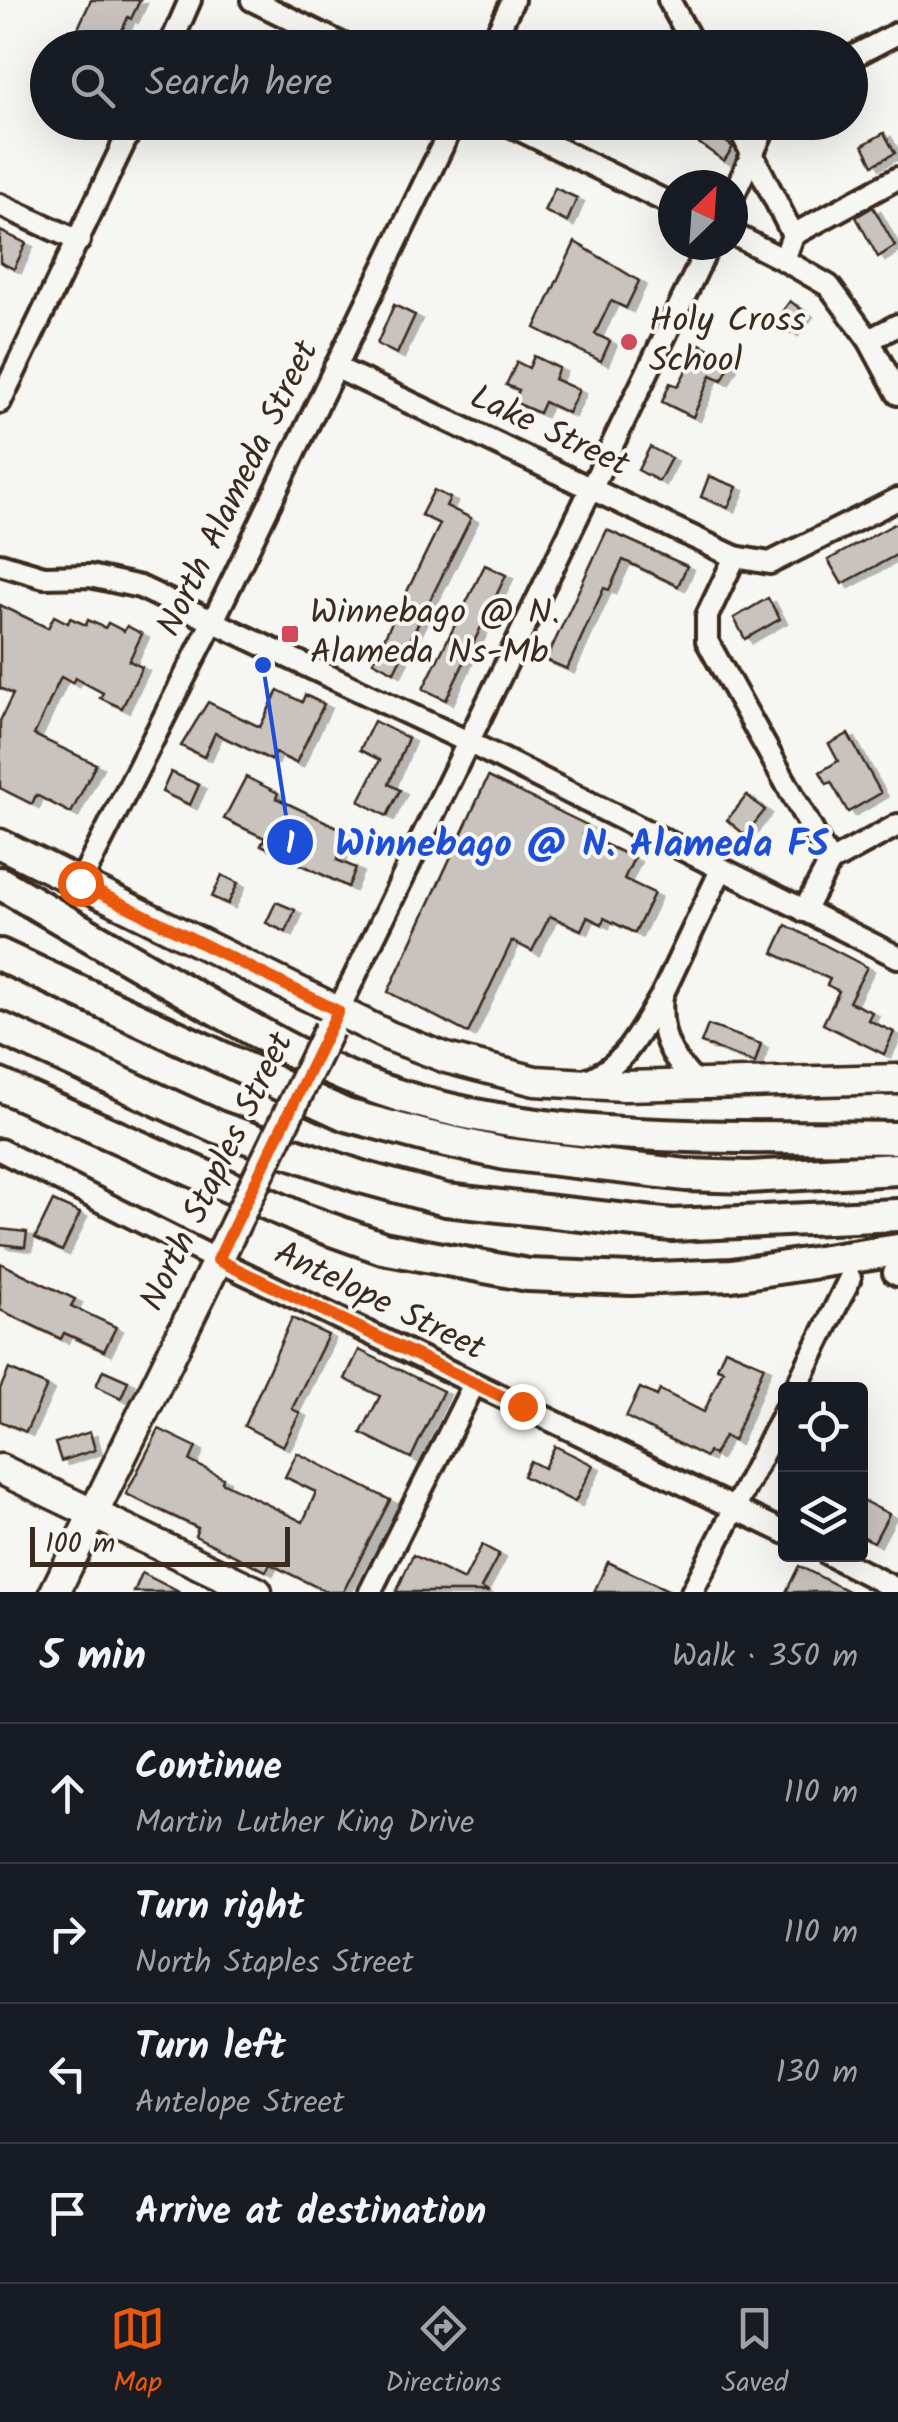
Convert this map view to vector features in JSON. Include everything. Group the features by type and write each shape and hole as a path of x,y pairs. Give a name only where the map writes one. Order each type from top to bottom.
{"highway":[{"path":"0,884 268,1038"},
{"path":"0,906 268,1038 380,1088 430,1104 543,1126 642,1134 898,1138"},
{"path":"0,955 346,1115 428,1136 506,1154 686,1175 748,1177 898,1169"},
{"path":"0,1028 217,1126 358,1176 446,1200 672,1225 898,1215"},
{"path":"0,1085 304,1220 383,1248 510,1271 630,1279 897,1266"}],"main road":[{"path":"0,844 334,1020 446,1058 535,1081 574,1084 898,1078"},
{"name":"North Staples Street","path":"56,1592 334,1020"},
{"path":"0,1469 258,1592"}],"street":[{"path":"176,30 190,0"},
{"path":"252,0 313,30"},
{"path":"499,30 513,0"},
{"path":"669,0 685,30"},
{"path":"868,49 898,33"},
{"path":"0,402 126,140"},
{"name":"North Alameda Street","path":"80,883 445,140"},
{"path":"541,140 658,198"},
{"path":"746,140 793,235"},
{"path":"745,170 760,140"},
{"path":"784,260 793,235 898,178"},
{"path":"0,205 79,242"},
{"path":"748,242 829,286 869,340 898,394"},
{"name":"North Staples Street","path":"334,1020 703,260"},
{"path":"869,340 898,325"},
{"name":"Lake Street","path":"335,367 735,556 770,562 898,500"},
{"path":"735,556 707,616 707,641 830,862"},
{"path":"0,564 44,577 90,576 140,587 468,742 898,957"},
{"path":"804,912 830,862 898,825"},
{"path":"574,1084 601,1074 624,1056 662,995 721,870"},
{"path":"662,995 660,1022 668,1050 697,1084"},
{"name":"Antelope Street","path":"0,1150 223,1248 474,1384 778,1529"},
{"path":"799,1382 850,1278"},
{"path":"370,1592 474,1384"},
{"path":"692,1592 778,1424"},
{"path":"844,1562 898,1590"}],"building":[{"path":"91,0 140,0 122,30 77,30"},
{"path":"884,133 895,153 873,165 863,145"},
{"path":"694,140 723,140 733,147 724,161"},
{"path":"555,188 577,198 567,222 544,211"},
{"path":"873,207 895,246 878,257 856,217"},
{"path":"0,231 26,243 14,269 0,262"},
{"path":"575,242 639,281 626,308 611,301 595,334 610,341 601,361 535,328"},
{"path":"790,301 806,313 791,332 776,320"},
{"path":"394,305 415,315 397,354 377,344"},
{"path":"700,344 732,361 722,380 711,375 693,417 662,402 670,383 678,386"},
{"path":"534,356 559,368 554,379 579,390 568,413 544,402 539,413 514,402 519,390 506,385 517,362 529,368"},
{"path":"650,447 671,458 659,481 638,470"},
{"path":"709,476 737,487 728,508 701,497"},
{"path":"434,490 450,498 446,506 471,518 394,672 373,661 440,524 421,515"},
{"path":"898,522 898,554 842,584 828,560"},
{"path":"607,530 687,566 678,586 623,560 609,590 604,588 567,669 546,660"},
{"path":"485,565 506,575 446,700 423,689"},
{"path":"768,598 780,619 745,639 734,618"},
{"path":"0,605 48,628 54,616 68,623 70,618 86,625 88,620 105,628 108,623 124,631 127,626 142,634 129,661 142,667 122,708 100,698 103,693 75,678 72,683 61,677 34,735 96,764 71,813 36,795 32,804 0,788 0,721 13,694 0,688"},
{"path":"278,690 302,702 305,695 324,704 296,763 275,753 271,760 215,733 204,757 181,746 208,702 260,727"},
{"path":"374,721 408,738 389,784 400,790 387,816 359,801 380,760 360,750"},
{"path":"848,734 881,793 848,812 831,782 827,784 820,772 838,761 829,744"},
{"path":"171,772 199,785 190,805 162,792"},
{"path":"246,777 278,793 276,798 350,833 337,860 356,868 348,887 261,845 265,838 224,819"},
{"path":"488,777 587,825 583,834 634,858 624,879 654,893 635,933 604,918 602,924 587,917 581,930 550,916 532,951 512,941 468,1033 388,992"},
{"path":"747,795 765,810 745,835 727,820"},
{"path":"222,875 238,883 228,904 212,897"},
{"path":"276,902 295,910 286,932 266,923"},
{"path":"786,925 867,967 849,1002 872,1012 868,1020 894,1032 884,1054 823,1024 839,991 827,985 830,979 773,953"},
{"path":"708,1025 761,1044 755,1063 701,1043"},
{"path":"53,1201 80,1213 62,1251 35,1238"},
{"path":"0,1229 27,1232 25,1247 0,1244"},
{"path":"0,1263 75,1299 71,1306 116,1327 104,1351 64,1333 61,1339 0,1310"},
{"path":"292,1318 328,1335 292,1409 300,1413 283,1446 244,1426"},
{"path":"725,1349 764,1366 733,1441 724,1436 714,1455 708,1452 706,1457 626,1417 640,1388 657,1396 660,1390 704,1412 723,1370 717,1368"},
{"path":"359,1350 443,1391 411,1458 361,1433 380,1396 345,1379"},
{"path":"9,1369 47,1386 26,1432 0,1421 0,1389"},
{"path":"103,1370 128,1381 121,1398 96,1386"},
{"path":"159,1429 196,1447 190,1461 223,1478 222,1482 303,1522 316,1492 285,1477 297,1453 390,1500 343,1592 327,1592 270,1564 266,1571 195,1536 198,1528 126,1494"},
{"path":"90,1432 95,1450 61,1461 55,1443"},
{"path":"555,1446 593,1465 575,1502 523,1476 530,1461 544,1468"},
{"path":"868,1503 889,1514 874,1542 868,1539"},
{"path":"482,1545 499,1554 481,1588 489,1592 396,1592 413,1555 464,1580"},
{"path":"608,1562 672,1592 594,1592"},
{"path":"799,1566 850,1592 786,1592"},
{"path":"142,1573 179,1592 134,1592"}],"place":[{"name":"Holy Cross School","path":"629,342"},
{"name":"Winnebago @ N. Alameda Ns-Mb","path":"290,634"},
{"name":"Winnebago @ N. Alameda FS","path":"263,665"}],"route":[{"path":"80,883 338,1011 218,1260 522,1406"}]}
